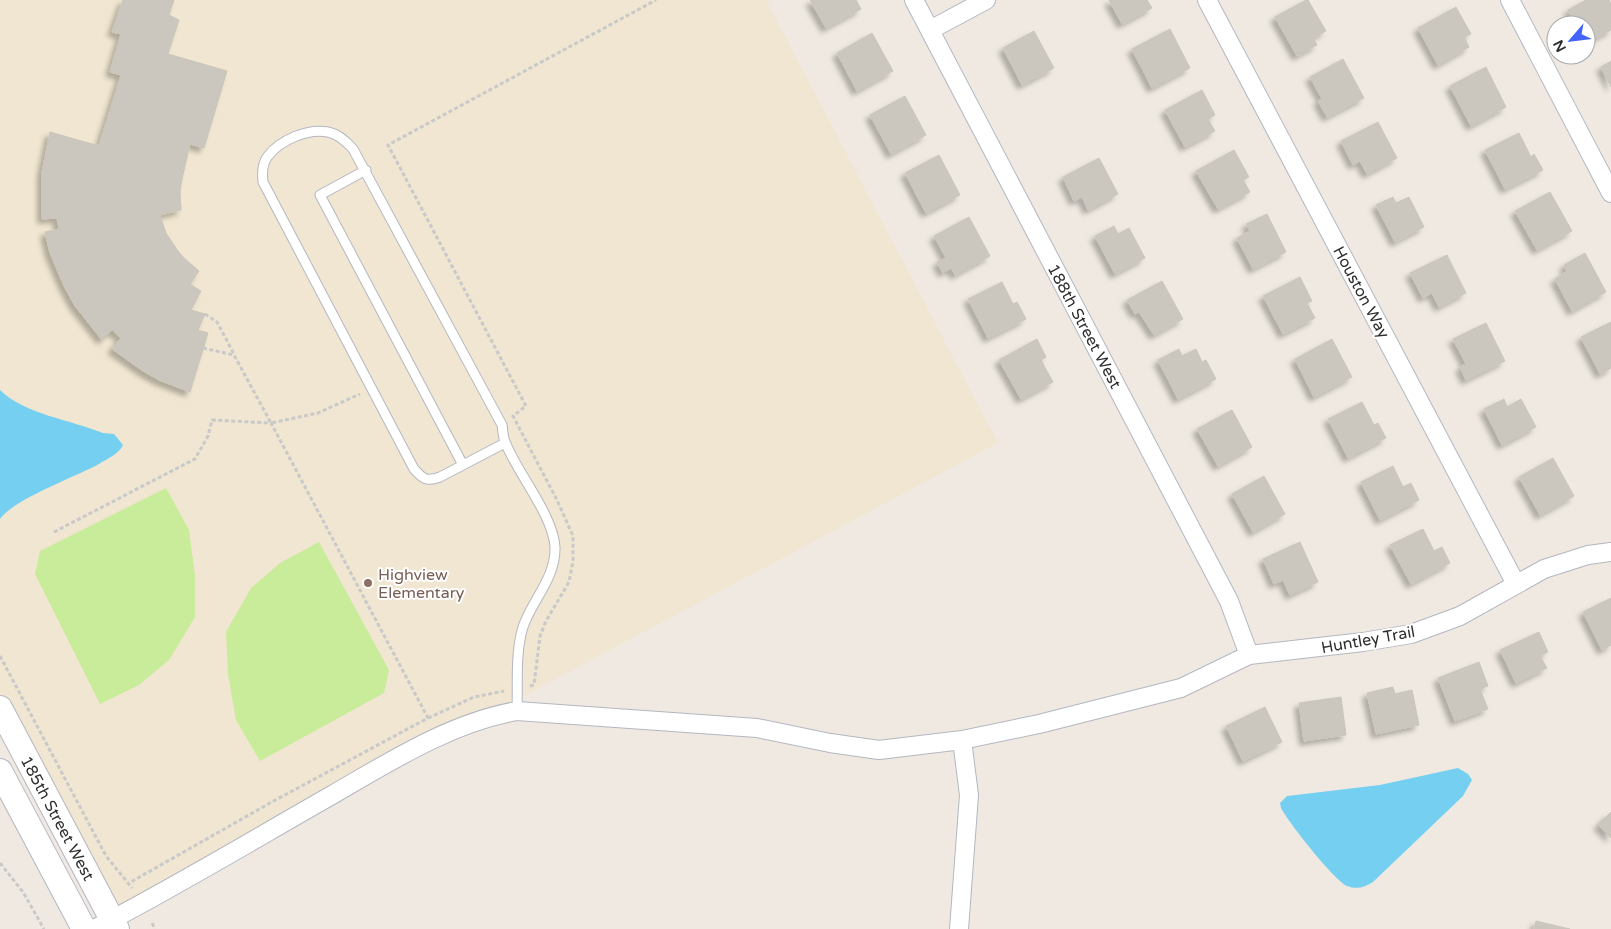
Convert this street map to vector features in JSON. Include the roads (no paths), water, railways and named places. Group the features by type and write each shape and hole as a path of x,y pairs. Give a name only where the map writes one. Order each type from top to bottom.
{"street":[{"name":"188th Street West","path":"914,0 1229,601 1249,655"},
{"path":"930,30 986,0"},
{"name":"Houston Way","path":"1207,0 1516,584"},
{"path":"1510,0 1611,193"},
{"name":"Huntley Trail","path":"107,926 370,773 427,743 475,722 501,714 518,711 757,728 830,743 879,750 962,740 1038,724 1181,688 1249,655 1364,642 1411,634 1460,616 1544,569 1588,555 1611,552"},
{"name":"185th Street West","path":"0,708 107,926"},
{"path":"958,929 969,795 962,740"},
{"name":"185th Street West","path":"0,771 84,929"}],"lane":[{"path":"505,443 431,480 421,477 414,469 263,182 262,173 268,156 275,149 304,134 316,131 336,134 353,148 502,425 505,443 551,528 555,545 554,562 543,590 529,614 520,639 518,711"},
{"path":"366,170 320,195 463,465"}],"water":[{"path":"0,390 10,398 35,411 103,433 114,434 123,445 109,458 31,496 7,511 0,519"},
{"path":"1458,768 1468,774 1472,780 1463,796 1373,882 1361,887 1347,886 1340,881 1322,862 1281,808 1280,803 1287,796 1380,785"}],"place":[{"name":"Highview Elementary","path":"368,583"}]}
